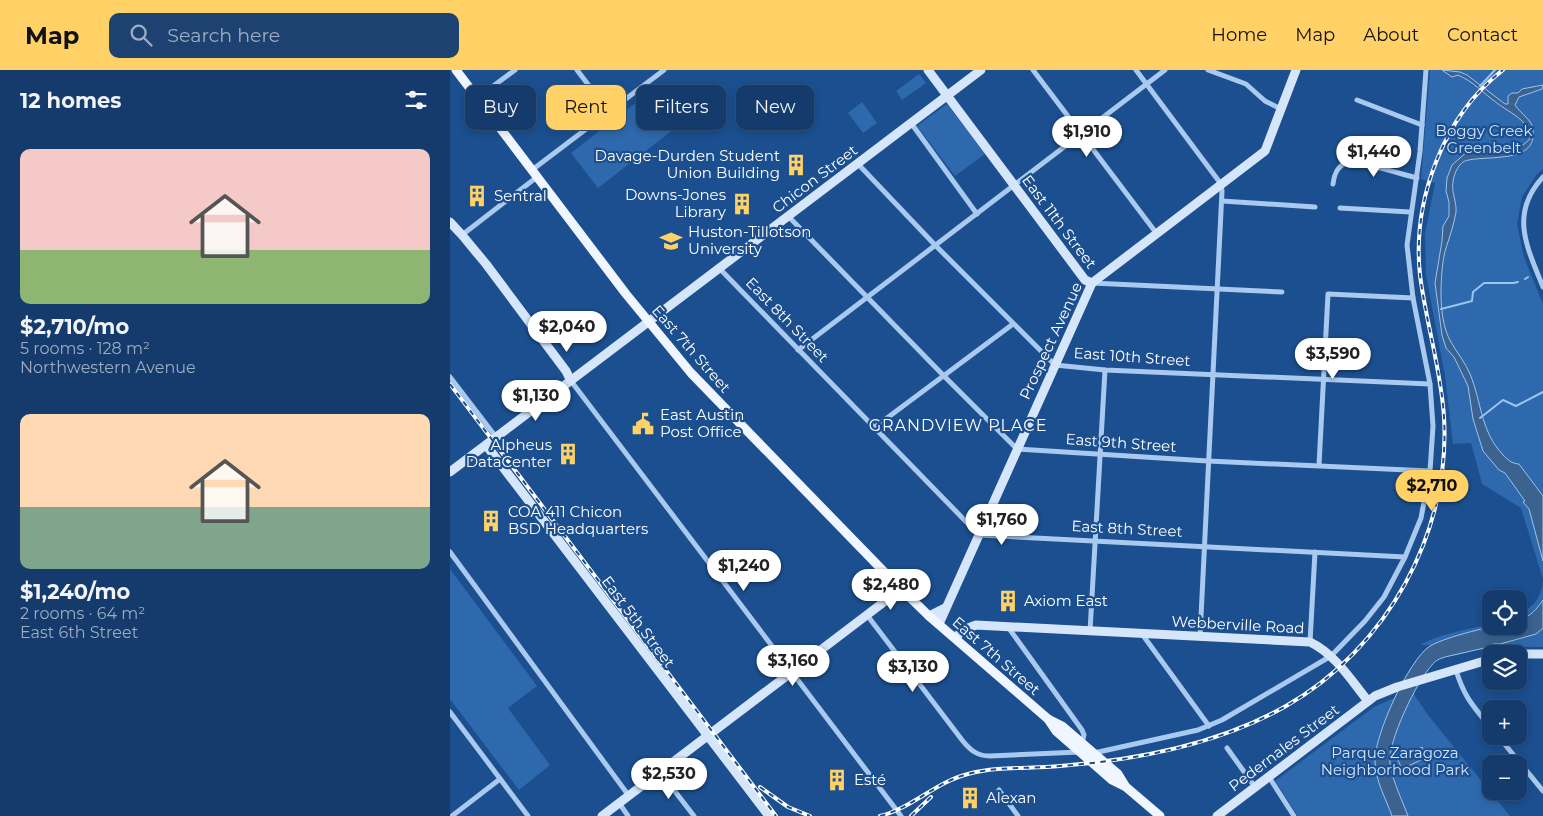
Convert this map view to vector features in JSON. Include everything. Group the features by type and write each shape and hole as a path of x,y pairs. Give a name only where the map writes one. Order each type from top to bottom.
{"main road":[{"name":"East 7th Street","path":"456,70 467,85"},
{"name":"East 7th Street","path":"502,130 648,321 691,373 929,616 1048,719 1056,731 1081,748 1112,780 1126,787 1160,816"},
{"name":"East 7th Street","path":"1081,748 1094,753 1118,774 1126,787"}],"street":[{"path":"495,85 515,70"},
{"path":"577,70 588,85"},
{"path":"626,99 664,70"},
{"name":"East 11th Street","path":"928,70 1085,280 1092,283 1282,292"},
{"name":"Chicon Street","path":"450,472 981,70"},
{"path":"1033,70 1157,234"},
{"path":"1136,70 1221,184 1218,289 1200,637"},
{"path":"798,350 1165,70"},
{"path":"1208,70 1246,84 1265,101 1281,109 1296,70"},
{"path":"1094,753 1209,726 1331,656 1365,622 1384,597 1405,557 1421,518 1430,471 1433,426 1430,384 1413,298 1407,245 1422,125 1426,70"},
{"path":"1357,100 1422,125"},
{"name":"Prospect Avenue","path":"939,624 1092,283 1265,151 1281,109"},
{"path":"911,124 978,214"},
{"path":"462,234 587,130"},
{"path":"1333,184 1336,171 1341,166 1352,162 1416,178"},
{"name":"East 10th Street","path":"858,164 935,245 1055,365 1105,370 1430,384"},
{"path":"1543,177 1535,185 1528,197 1523,229 1524,237 1543,287"},
{"path":"1222,201 1315,207"},
{"path":"1340,208 1410,212"},
{"path":"788,217 1017,449"},
{"path":"450,222 462,234 566,371 571,381 901,816"},
{"path":"1536,270 1543,267"},
{"name":"East 8th Street","path":"719,268 979,535 1405,557"},
{"path":"1319,465 1328,294 1413,298"},
{"path":"875,428 1013,324"},
{"path":"1090,631 1105,370"},
{"path":"450,377 496,438"},
{"name":"East 5th Street","path":"486,444 769,816"},
{"name":"East 9th Street","path":"1017,449 1430,471"},
{"path":"450,552 629,796"},
{"path":"1310,642 1315,552"},
{"path":"602,816 901,589"},
{"path":"929,616 945,608"},
{"path":"867,615 958,735 969,749 976,754 990,756 1081,748 1084,734 1082,730 1008,627"},
{"name":"Webberville Road","path":"955,638 969,626 1310,642 1331,656 1368,701"},
{"path":"1142,634 1209,726"},
{"path":"1527,654 1543,654"},
{"path":"1368,701 1380,694 1402,686 1482,662"},
{"path":"1456,670 1461,688 1482,717"},
{"name":"Pedernales Street","path":"1217,816 1368,701"},
{"path":"450,712 528,816"},
{"path":"1505,745 1543,791"},
{"path":"1227,748 1255,787"},
{"path":"660,772 694,816"},
{"path":"1269,777 1294,816"},
{"path":"452,816 500,779"},
{"path":"999,790 1018,816"},
{"path":"619,804 628,816"}],"green space":[{"name":"Boggy Creek Greenbelt","path":"1430,70 1543,70 1543,169 1537,174 1522,197 1517,224 1524,257 1543,304 1543,579 1521,508 1482,484 1471,443 1453,444 1445,376 1426,275 1425,234 1435,183 1421,179"},
{"path":"919,74 926,83 902,100 896,91"},
{"path":"862,102 877,123 863,133 848,113"},
{"path":"636,103 636,130 673,130 598,188 571,153 601,130 626,130 626,110"},
{"path":"947,104 985,154 955,176 917,126"},
{"path":"450,569 537,686 508,708 550,765 519,790 450,699"},
{"path":"1543,579 1543,647 1527,647 1527,645 1420,645 1446,634 1482,626 1482,635 1527,635 1527,610 1537,600"},
{"name":"Parque Zaragoza Neighborhood Park","path":"1413,693 1428,715 1482,782 1482,800 1497,800 1510,816 1298,816 1275,781 1374,707"}],"shaded area":[{"path":"1442,70 1460,72 1467,75 1505,104 1508,104 1508,96 1512,93 1543,85 1542,89 1519,97 1515,105 1532,125 1533,139 1528,148 1508,156 1463,162 1456,171 1453,193 1456,212 1446,248 1441,294 1446,331 1470,374 1482,416 1495,446 1505,457 1519,464 1543,496 1543,561 1529,509 1523,502 1525,501 1505,473 1499,470 1483,451 1473,419 1468,386 1454,357 1446,348 1442,335 1435,283 1443,226 1449,216 1449,202 1446,191 1447,178 1452,165 1468,151 1487,148 1511,149 1523,145 1530,139 1529,133 1522,121 1474,84 1458,75 1452,77"},
{"path":"1543,600 1543,628 1536,634 1500,644 1482,645 1482,649 1443,658 1435,662 1426,673 1404,712 1390,754 1391,771 1408,816 1392,816 1375,768 1376,749 1386,717 1412,666 1430,646 1471,632 1482,629 1482,635 1527,635 1527,617"},
{"path":"1422,747 1427,757 1402,769 1398,760"}],"waterway":[{"path":"1480,86 1495,70"},
{"path":"1441,309 1472,301 1473,292 1484,283 1518,282"},
{"path":"1480,418 1503,400 1516,406 1543,392"}],"railway":[{"path":"880,816 903,807 945,783 979,771 1118,760 1205,741 1233,731 1260,720 1286,706 1322,682 1354,653 1382,620 1405,584 1423,544 1436,503 1443,460 1444,417 1442,399 1420,275 1421,218 1427,190 1436,162 1448,136 1464,111 1482,89 1503,70"},
{"path":"450,384 776,816"},
{"path":"760,787 788,807 810,816"},
{"path":"911,816 931,797"}],"place":[{"name":"Davage-Durden Student Union Building","path":"796,165"},
{"name":"Sentral","path":"477,196"},
{"name":"Downs-Jones Library","path":"742,204"},
{"name":"Huston-Tillotson University","path":"671,241"},
{"name":"East Austin Post Office","path":"643,424"},
{"name":"Alpheus DataCenter","path":"568,454"},
{"name":"COA 411 Chicon BSD Headquarters","path":"491,521"},
{"name":"Axiom East","path":"1008,601"},
{"name":"Esté","path":"837,780"},
{"name":"Alexan","path":"970,798"}],"district":[{"name":"GRANDVIEW PLACE","path":"958,425"}]}
